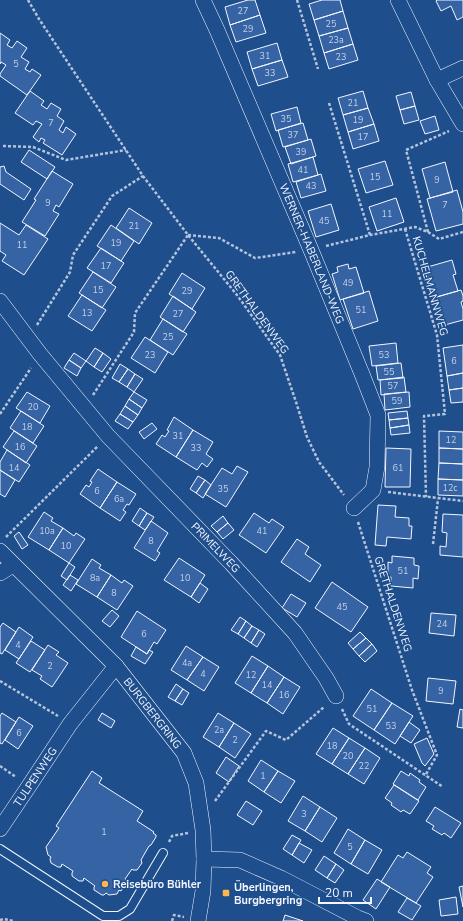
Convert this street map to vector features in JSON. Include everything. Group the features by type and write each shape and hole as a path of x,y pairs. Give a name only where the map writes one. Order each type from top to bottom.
{"street":[{"name":"WERNER-HABERLAND-WEG","path":"203,0 314,257 378,415 377,467 373,490"},
{"path":"398,0 459,126"},
{"path":"437,80 463,68"},
{"name":"PRIMELWEG","path":"0,301 28,339 108,436 231,563 295,633 326,678 336,696"},
{"path":"354,508 373,490"},
{"name":"BURGBERGRING","path":"0,551 116,666 184,753 196,783 202,825 204,859 203,891 198,921"},
{"path":"0,573 13,565"},
{"name":"TULPENWEG","path":"0,829 70,724 116,666"},
{"path":"204,859 240,860 281,878 366,921"}],"lane":[{"path":"0,849 103,916 119,916 130,909 163,853"}],"path":[{"name":"GRETHALDENWEG","path":"28,0 143,176 188,235 237,295 280,355 307,437 318,462 354,508 412,690 437,755 425,776"},
{"path":"297,0 318,69"},
{"path":"329,103 370,235"},
{"path":"428,232 406,150 459,126"},
{"path":"3,146 33,147 66,160 126,150"},
{"path":"28,339 70,272 73,255 112,196 143,176"},
{"name":"KUCHELMANNWEG","path":"405,229 437,335 445,414 424,416 426,497"},
{"path":"85,408 134,332 136,313 188,235"},
{"path":"0,414 40,354"},
{"path":"6,537 108,436"},
{"path":"373,490 463,501"},
{"path":"433,544 438,498"},
{"path":"0,681 70,724"},
{"path":"163,853 172,836 202,825 266,731 286,740 336,696 349,724 443,787"},
{"path":"0,920 4,919 14,921"}],"building":[{"path":"248,0 255,0 260,15 230,25 225,7"},
{"path":"322,0 340,0 343,11 314,20 309,4"},
{"path":"463,0 463,17 457,20 451,6 441,11 436,1"},
{"path":"343,11 348,28 319,36 314,20"},
{"path":"260,15 266,33 236,42 230,25"},
{"path":"348,28 353,44 324,53 319,36"},
{"path":"0,33 10,40 7,45 12,48 17,41 27,48 21,57 29,62 25,69 30,72 32,69 41,75 27,95 0,76 6,65 1,62 0,64"},
{"path":"277,43 282,60 252,69 247,52"},
{"path":"353,44 358,60 329,69 324,53"},
{"path":"282,60 288,77 258,86 252,69"},
{"path":"30,91 44,101 41,105 47,109 51,103 61,109 57,116 64,121 59,130 63,133 66,127 76,134 62,155 43,143 45,140 41,138 39,142 33,137 42,124 36,121 33,125 15,113"},
{"path":"363,91 368,108 343,115 338,98"},
{"path":"411,92 415,106 400,110 396,96"},
{"path":"415,106 419,120 404,124 400,110"},
{"path":"297,107 301,123 276,131 271,114"},
{"path":"368,108 374,124 348,132 343,115"},
{"path":"435,116 439,130 425,134 420,121"},
{"path":"303,123 308,140 283,147 278,130"},
{"path":"374,124 379,141 353,149 348,132"},
{"path":"311,139 316,156 291,164 285,147"},
{"path":"29,150 55,167 47,179 21,162"},
{"path":"313,157 318,175 293,182 288,164"},
{"path":"385,161 393,185 366,193 358,169"},
{"path":"445,162 453,192 430,198 422,169"},
{"path":"4,166 6,172 31,189 24,200 0,184 0,167"},
{"path":"52,171 73,184 59,207 56,205 53,211 59,214 45,236 22,222 36,200 34,199"},
{"path":"321,174 326,191 301,198 296,182"},
{"path":"457,190 463,212 463,224 436,231 427,199"},
{"path":"396,198 404,222 377,231 369,207"},
{"path":"331,204 339,230 316,237 308,211"},
{"path":"129,208 152,223 139,244 116,228"},
{"path":"0,223 19,235 26,225 48,239 24,275 2,261 6,255 0,251"},
{"path":"111,225 134,241 121,261 97,246"},
{"path":"101,248 124,263 111,283 87,268"},
{"path":"452,260 456,274 453,275 458,291 433,298 424,268"},
{"path":"348,264 349,269 356,267 364,293 340,300 332,274 338,272 337,267"},
{"path":"93,272 116,287 102,308 79,293"},
{"path":"182,273 205,288 192,309 169,294"},
{"path":"461,290 463,296 463,301 461,302 463,309 463,320 441,326 433,298"},
{"path":"369,291 378,321 353,329 343,299"},
{"path":"82,295 106,310 92,331 68,316"},
{"path":"173,296 196,312 183,332 160,317"},
{"path":"163,319 187,334 173,355 150,340"},
{"path":"145,337 168,352 155,373 131,358"},
{"path":"396,343 398,363 372,366 369,346"},
{"path":"463,345 463,373 447,376 443,348"},
{"path":"95,348 103,353 94,367 86,361"},
{"path":"74,353 86,361 81,368 69,360"},
{"path":"103,353 111,359 102,372 94,367"},
{"path":"69,360 81,368 77,376 64,368"},
{"path":"401,363 403,378 378,380 376,366"},
{"path":"120,364 128,369 119,382 112,378"},
{"path":"128,369 135,374 127,387 119,382"},
{"path":"463,373 463,388 449,390 447,376"},
{"path":"135,374 143,379 134,392 127,387"},
{"path":"404,377 406,392 381,395 380,380"},
{"path":"463,388 463,402 451,403 449,390"},
{"path":"27,392 50,406 40,423 16,408"},
{"path":"134,392 147,400 142,408 129,399"},
{"path":"409,392 410,407 385,410 384,394"},
{"path":"129,399 142,408 138,415 125,406"},
{"path":"125,406 138,415 133,422 120,414"},
{"path":"21,411 44,426 33,443 10,428"},
{"path":"407,411 408,418 389,420 388,413"},
{"path":"120,414 133,422 128,429 115,421"},
{"path":"174,417 193,430 176,457 156,444 162,435 165,437 169,431 167,430"},
{"path":"408,418 409,425 390,428 389,420"},
{"path":"152,423 157,429 144,439 139,432"},
{"path":"409,425 410,433 391,435 390,428"},
{"path":"193,430 213,442 206,454 213,459 207,467 202,463 197,470 176,457"},
{"path":"14,431 37,446 26,463 3,447"},
{"path":"439,431 463,432 463,449 439,448"},
{"path":"386,448 411,449 410,487 385,487"},
{"path":"439,448 463,449 463,464 439,463"},
{"path":"7,450 30,465 19,482 0,470 0,462"},
{"path":"439,463 463,464 463,480 438,479"},
{"path":"237,466 248,472 226,507 205,494 222,468 232,474"},
{"path":"98,469 117,482 100,508 80,494 86,485 89,487 92,482 90,481"},
{"path":"0,470 15,480 5,497 0,494"},
{"path":"198,476 205,480 196,493 190,489"},
{"path":"438,479 463,480 463,496 438,495"},
{"path":"205,480 211,485 203,498 196,493"},
{"path":"117,482 136,494 129,505 127,504 123,510 126,512 120,521 100,508"},
{"path":"378,505 396,506 395,517 409,518 409,526 412,526 411,539 387,537 386,546 375,545"},
{"path":"140,508 147,513 139,526 132,521"},
{"path":"44,512 53,518 51,521 63,528 49,550 28,537"},
{"path":"147,513 154,517 145,530 139,526"},
{"path":"254,513 269,523 272,519 284,527 266,553 239,535"},
{"path":"443,514 463,515 463,557 440,555 440,546 446,547 447,533 442,532"},
{"path":"223,516 228,523 217,532 211,526"},
{"path":"151,521 168,533 157,551 160,553 155,561 134,548"},
{"path":"228,523 234,530 223,539 217,532"},
{"path":"63,528 74,536 76,533 85,539 69,563 49,550"},
{"path":"19,532 28,545 22,549 14,536"},
{"path":"297,539 309,547 305,554 321,565 310,582 281,562"},
{"path":"392,556 414,558 414,565 419,566 418,579 413,578 413,588 391,586 391,577 388,577 388,562 392,563"},
{"path":"179,558 205,575 191,597 164,580"},
{"path":"92,559 101,565 99,568 111,575 97,597 76,584"},
{"path":"69,563 75,567 67,580 61,576"},
{"path":"70,575 78,580 71,591 63,585"},
{"path":"111,575 122,583 124,580 133,586 117,610 97,597"},
{"path":"332,582 368,607 351,632 315,608"},
{"path":"200,583 208,589 199,603 191,597"},
{"path":"291,594 306,603 297,617 282,608"},
{"path":"112,610 119,616 110,627 102,621"},
{"path":"137,611 166,630 157,644 154,642 147,654 121,637"},
{"path":"431,613 456,615 454,636 429,633"},
{"path":"240,617 246,621 238,634 231,630"},
{"path":"246,621 252,626 244,638 238,634"},
{"path":"3,623 16,632 2,654 0,653 0,627"},
{"path":"252,626 259,630 251,643 244,638"},
{"path":"19,627 33,637 19,659 5,650"},
{"path":"259,630 265,634 257,647 251,643"},
{"path":"360,632 366,638 353,649 348,643"},
{"path":"366,638 372,644 359,656 353,649"},
{"path":"31,641 45,650 30,672 16,663"},
{"path":"372,644 377,651 365,662 359,656"},
{"path":"48,645 59,652 56,655 68,663 52,687 40,679 42,676 32,670"},
{"path":"186,646 203,657 187,680 171,670"},
{"path":"136,647 147,654 149,650 153,652 145,664 131,656"},
{"path":"252,656 268,666 251,693 235,683"},
{"path":"203,657 219,667 204,691 187,680"},
{"path":"268,666 284,677 267,703 251,693"},
{"path":"284,677 300,687 283,714 267,703"},
{"path":"428,678 456,681 453,704 426,701"},
{"path":"176,684 183,689 175,701 168,697"},
{"path":"183,689 189,693 182,705 175,701"},
{"path":"371,689 392,703 374,730 353,716"},
{"path":"392,703 413,716 395,744 374,730"},
{"path":"460,709 463,710 463,728 457,727"},
{"path":"2,713 16,722 2,744 0,743 0,716"},
{"path":"102,713 115,721 111,728 98,720"},
{"path":"218,713 234,723 219,747 203,737"},
{"path":"19,717 33,726 18,749 5,740"},
{"path":"409,722 420,730 411,743 400,736"},
{"path":"234,723 251,734 235,758 219,747"},
{"path":"333,728 349,738 332,764 316,754"},
{"path":"349,738 365,748 348,774 332,764"},
{"path":"427,738 434,754 425,766 422,763 414,744"},
{"path":"365,748 380,758 364,784 348,774"},
{"path":"226,757 239,766 229,782 216,773"},
{"path":"261,760 278,771 264,792 248,781"},
{"path":"92,771 102,778 99,783 143,811 137,821 154,832 153,833 156,835 141,860 142,863 137,870 132,869 125,879 128,881 117,894 109,895 106,893 102,895 94,890 95,886 84,878 83,881 79,881 72,876 73,871 62,864 61,867 58,867 51,863 51,857 48,855 46,847 59,828 56,826"},
{"path":"278,771 295,781 281,803 264,792"},
{"path":"401,771 409,776 410,773 420,780 419,782 426,787 418,800 393,784"},
{"path":"394,785 419,801 410,814 403,810 401,812 391,805 392,803 385,798"},
{"path":"303,796 320,807 305,831 288,821"},
{"path":"246,801 262,811 253,825 237,815"},
{"path":"320,807 337,818 322,842 305,831"},
{"path":"435,807 461,823 451,838 444,833 442,835 432,829 434,826 426,821"},
{"path":"348,829 365,840 351,864 334,853"},
{"path":"292,835 301,840 292,855 283,849"},
{"path":"365,840 382,850 368,874 351,864"},
{"path":"299,843 312,850 304,863 292,855"},
{"path":"407,852 431,867 427,873 433,877 416,903 381,882 398,855 403,858"},
{"path":"324,856 336,864 327,878 315,870"},
{"path":"336,864 344,870 335,883 327,878"},
{"path":"377,879 390,887 376,909 363,900"},
{"path":"463,886 463,907 459,887"},
{"path":"456,897 458,914 441,916 439,900"},
{"path":"407,898 421,906 412,920 398,912"},
{"path":"285,915 303,921 283,921"}],"place":[{"name":"Reisebüro Bühler","path":"105,884"},
{"name":"Überlingen, Burgbergring","path":"226,893"}]}
